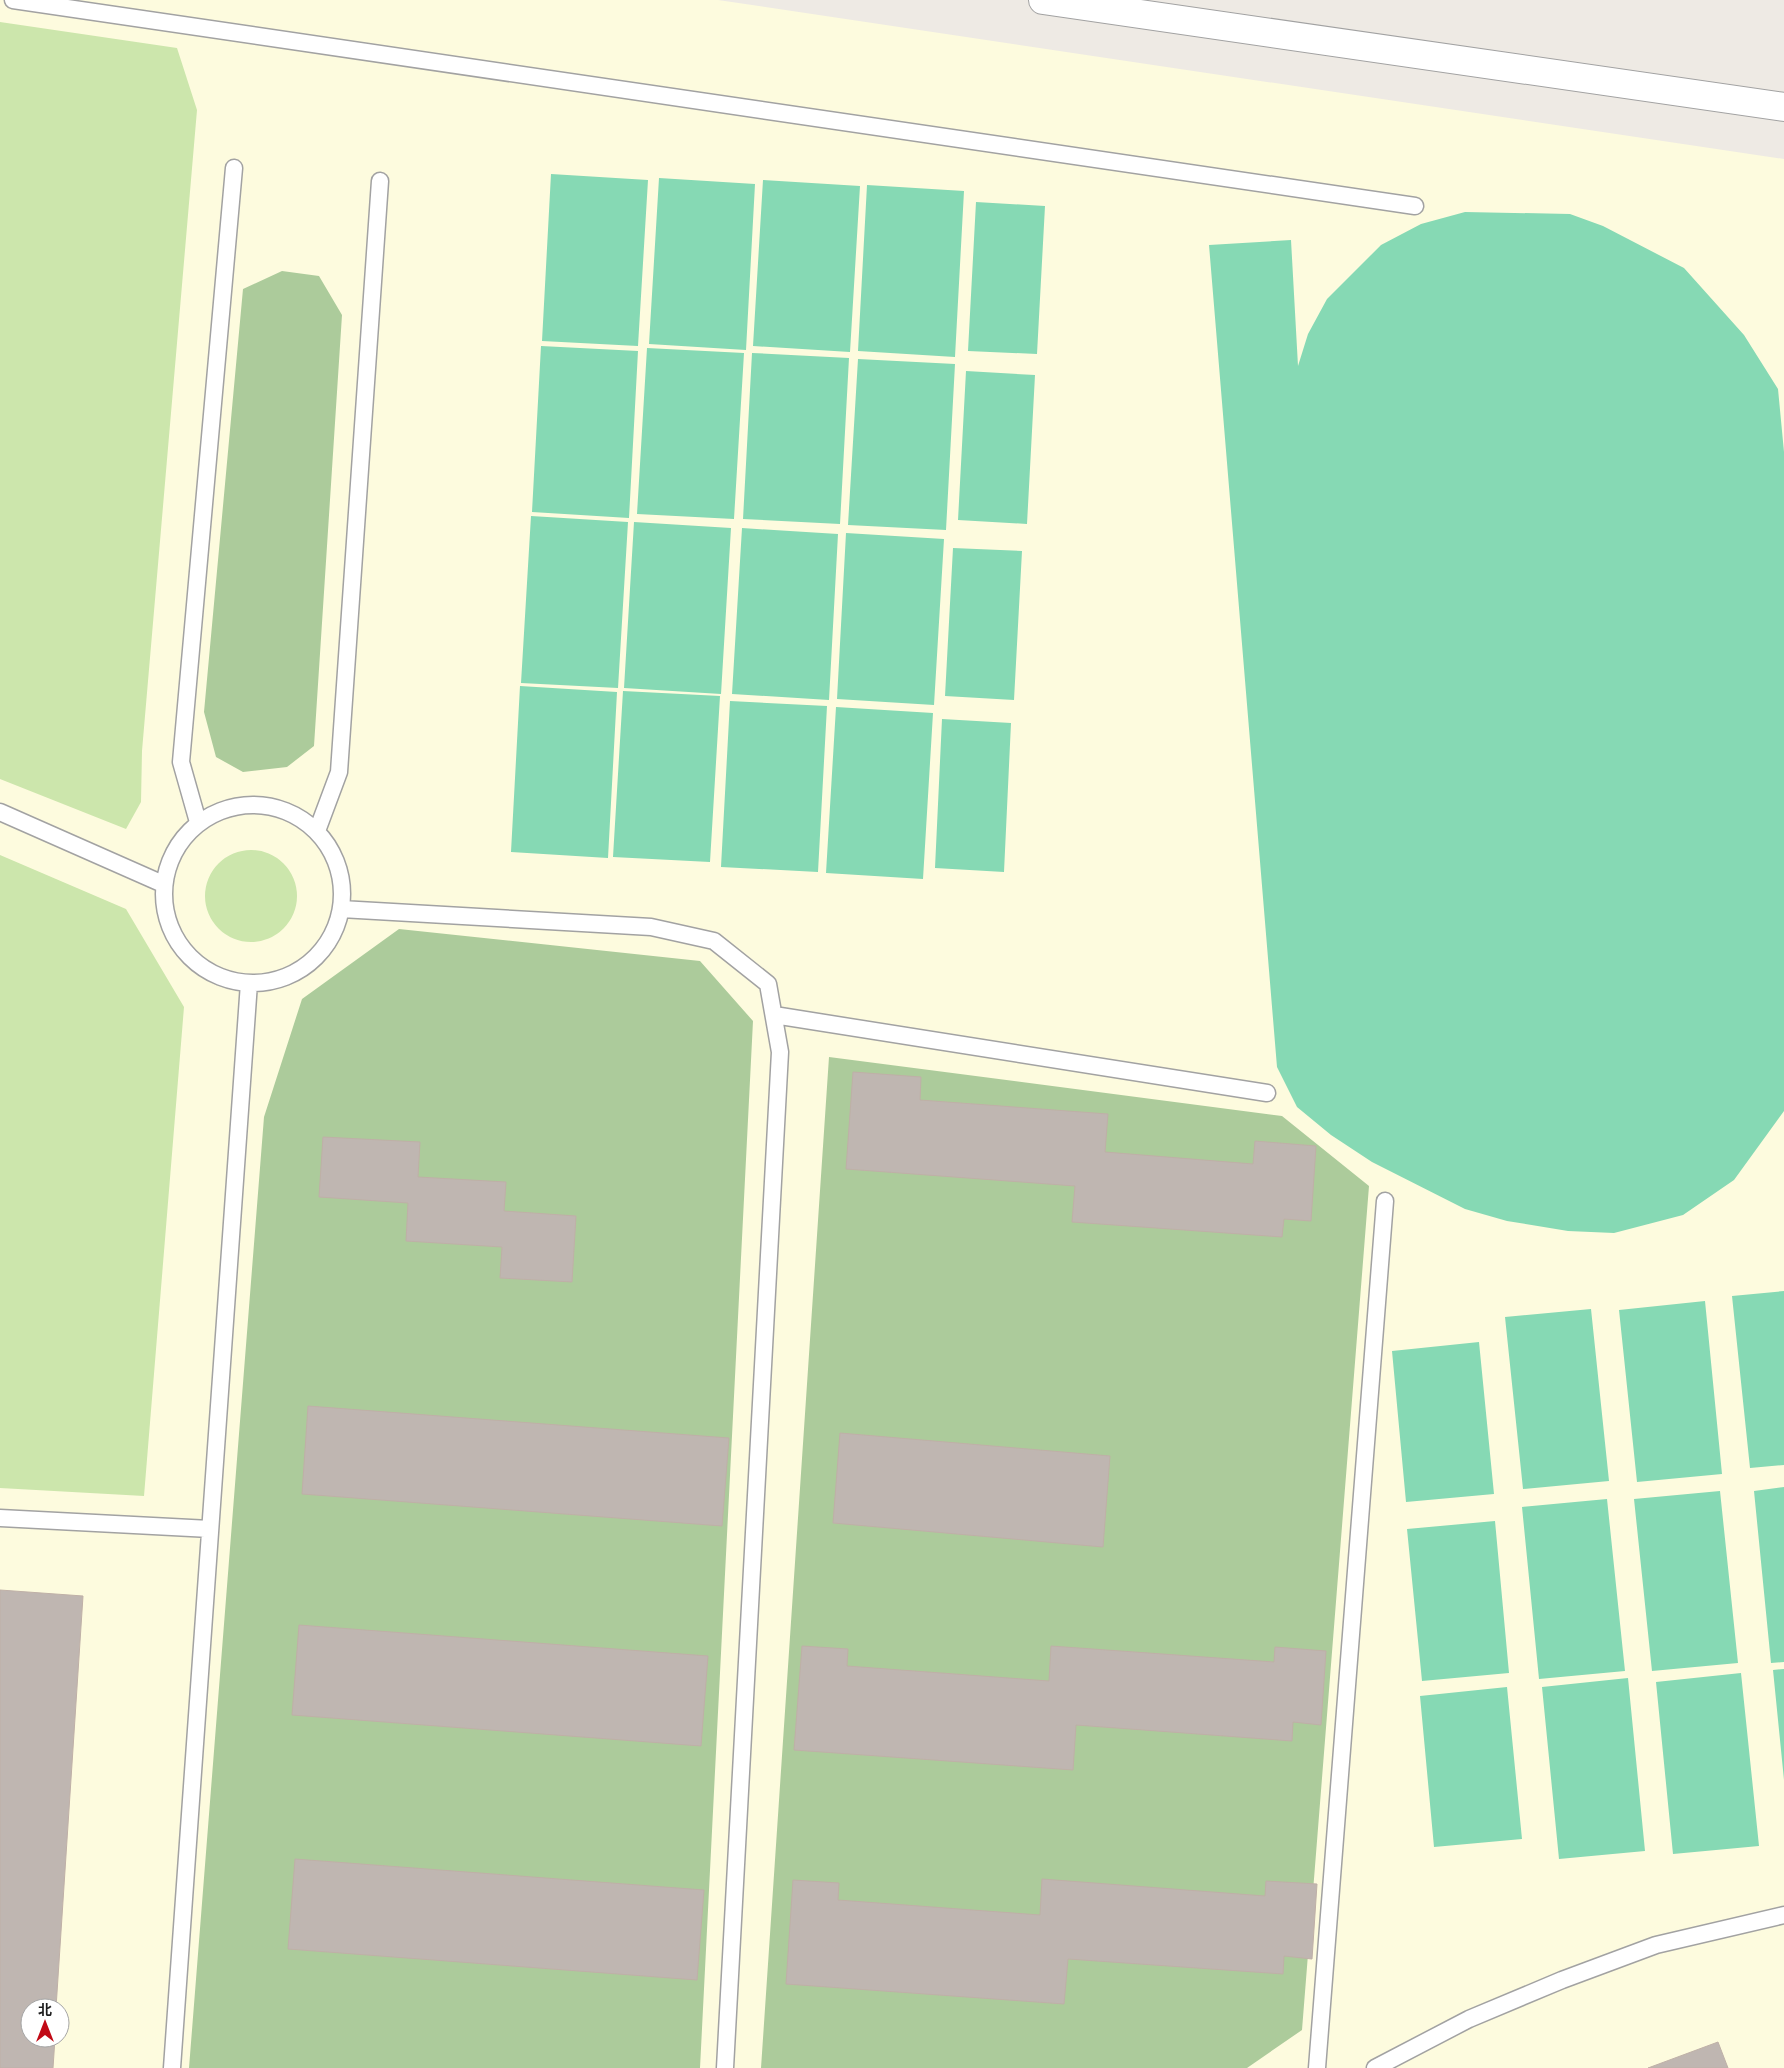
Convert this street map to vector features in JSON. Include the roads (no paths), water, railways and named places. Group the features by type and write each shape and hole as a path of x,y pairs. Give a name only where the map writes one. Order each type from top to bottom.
{"street":[{"path":"1043,0 1784,107"}],"lane":[{"path":"13,0 1415,206"},
{"path":"198,822 181,762 234,168"},
{"path":"317,831 338,772 380,181"},
{"path":"260,804 280,809 300,818 317,831 330,848 338,868 342,888 341,909 335,930 324,948 309,964 291,975 270,981 249,983 227,979 207,971 189,958 176,941 167,921 162,899 171,856 182,838 198,822 217,811 238,805 260,804"},
{"path":"0,812 164,884"},
{"path":"341,909 651,928 714,941 768,984 780,1052 725,2068"},
{"path":"172,2068 249,983"},
{"path":"774,1015 1267,1093"},
{"path":"1316,2068 1385,1201"},
{"path":"0,1518 210,1529"},
{"path":"1375,2068 1469,2019 1562,1980 1656,1945 1784,1914"}]}
